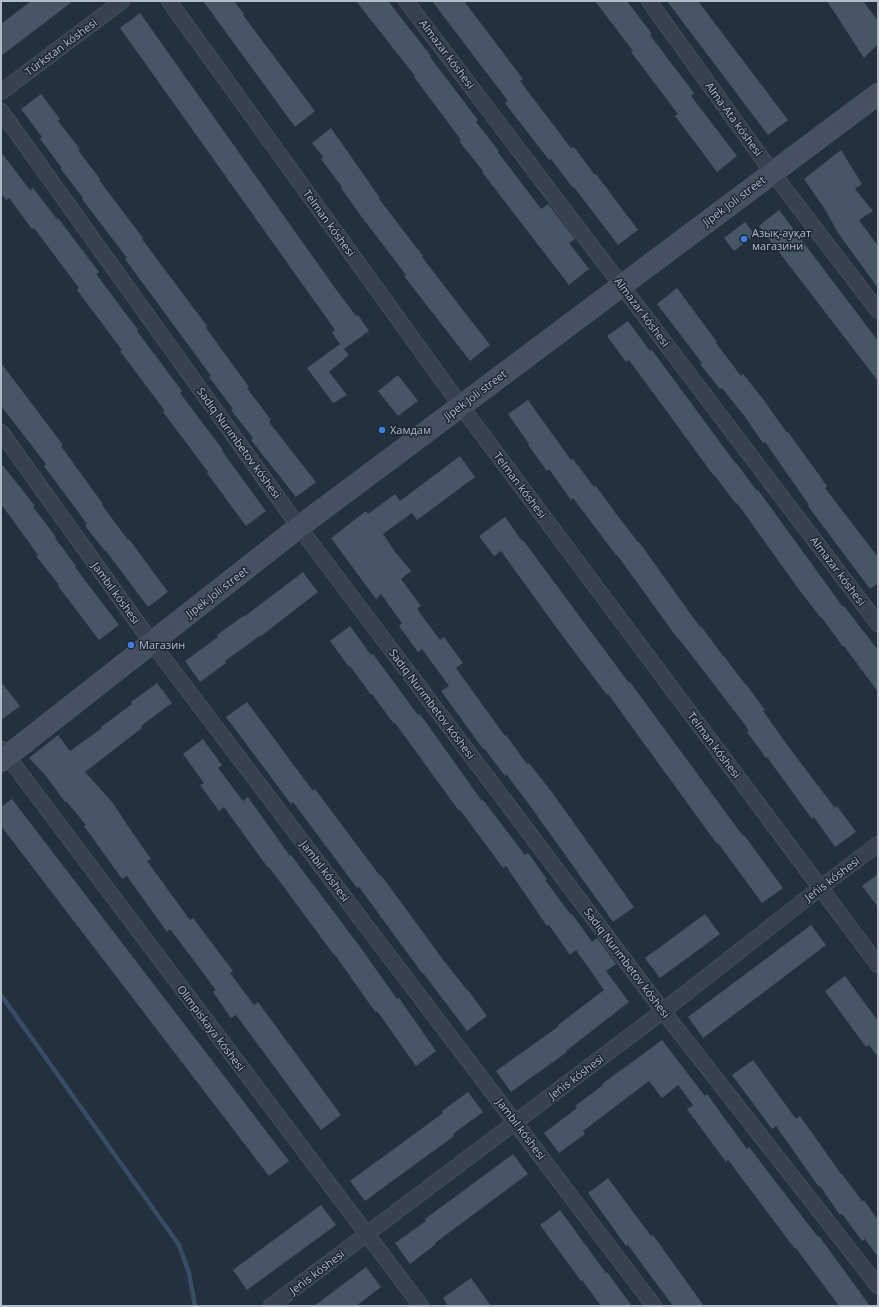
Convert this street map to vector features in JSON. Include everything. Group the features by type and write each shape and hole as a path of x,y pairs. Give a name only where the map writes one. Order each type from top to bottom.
{"street":[{"name":"Túrkstan kóshesi","path":"1,92 122,1"},
{"name":"Telman kóshesi","path":"169,1 461,406 878,965"},
{"name":"Almazar kóshesi","path":"406,1 878,624"},
{"name":"Alma-Ata kóshesi","path":"649,1 772,172 878,312"},
{"name":"Jipek Joli street","path":"3,756 152,643 299,527 878,94"},
{"name":"Sadıq Nurımbetov kóshesi","path":"1,111 299,527 663,1012 878,1286"},
{"name":"Jambıl kóshesi","path":"1,432 152,643 654,1306"},
{"name":"Olimpiskaya kóshesi","path":"3,756 421,1306"},
{"name":"Jeńis kóshesi","path":"272,1306 663,1012 878,844"}],"building":[{"path":"31,1 73,1 1,56 1,24"},
{"path":"203,1 234,1 315,111 295,127"},
{"path":"356,1 388,1 431,56 430,57 478,120 476,122 541,209 548,204 575,239 569,243 589,269 569,285 459,141 461,140 414,77 415,76"},
{"path":"432,1 464,1 523,79 520,81 571,148 574,147 595,175 596,174 638,230 618,245 574,187 573,188 551,159 549,160 505,103 508,101"},
{"path":"595,1 627,1 652,34 650,35 694,93 691,96 737,156 717,172 675,116 678,114"},
{"path":"667,1 698,1 788,120 768,135"},
{"path":"827,1 863,1 878,21 878,44 864,58"},
{"path":"140,13 335,288 356,316 358,315 369,331 344,349 349,355 329,372 347,395 333,403 307,368 340,344 332,333 335,330 120,28"},
{"path":"41,94 60,119 58,121 80,149 78,150 100,179 99,180 207,326 206,328 271,420 269,422 316,482 296,497 251,440 253,438 231,410 233,409 209,377 211,376 125,259 127,258 82,199 83,198 60,168 62,168 40,139 42,137 21,109"},
{"path":"331,128 380,198 379,199 490,345 470,361 404,276 406,275 361,216 321,159 323,157 312,143"},
{"path":"841,150 862,184 855,189 873,211 859,220 878,246 878,288 838,233 826,211 804,179"},
{"path":"1,152 30,190 33,188 57,219 58,218 99,272 96,274 182,391 180,393 266,511 246,526 163,412 165,411 120,351 122,350 77,290 79,288 34,228 32,229 9,198 6,200 1,193"},
{"path":"779,210 878,341 878,381 759,226"},
{"path":"745,222 755,235 734,251 724,238"},
{"path":"677,288 741,376 743,374 787,433 788,432 827,486 825,488 878,557 878,583 870,589 808,506 809,505 765,442 763,443 722,388 720,389 700,364 702,363 657,304"},
{"path":"628,321 650,351 652,350 736,464 757,491 758,490 843,607 844,606 878,650 878,692 844,646 843,647 800,591 737,503 736,504 714,476 629,360 626,362 607,336"},
{"path":"1,363 63,445 61,446 103,504 102,505 168,592 148,607 106,551 85,526 87,524 44,466 46,464 1,406"},
{"path":"398,375 418,401 398,416 378,391"},
{"path":"528,400 571,460 573,459 594,487 596,486 639,542 700,627 701,626 765,710 763,711 788,746 835,808 837,806 856,832 835,847 814,817 812,819 767,757 766,758 747,732 749,730 678,639 617,555 573,498 571,500 549,469 547,471 508,414"},
{"path":"460,456 475,477 417,520 412,513 383,534 411,571 401,579 421,606 417,609 440,640 444,637 463,663 456,668 505,736 506,735 527,764 529,763 551,791 634,907 613,922 528,803 506,774 505,776 484,748 483,749 441,691 449,686 422,649 418,652 399,626 402,623 381,594 376,599 331,538 366,511 368,514 395,494 400,501"},
{"path":"1,463 35,506 33,507 56,537 55,538 76,566 75,567 119,625 99,640 36,556 38,555 1,504"},
{"path":"505,517 783,888 762,903 718,843 717,844 608,694 607,695 564,638 501,551 494,556 479,536"},
{"path":"303,572 318,592 261,636 225,661 226,663 200,682 185,661 218,637 217,635 243,616 244,617"},
{"path":"350,626 371,655 373,654 418,715 420,714 482,801 483,800 525,855 528,853 547,879 545,880 592,942 597,938 616,964 606,971 629,1002 566,1051 567,1052 511,1092 496,1071 559,1026 558,1025 604,990 576,950 570,955 549,925 547,926 506,866 503,868 460,810 459,811 395,723 394,724 372,694 371,695 330,641"},
{"path":"1,682 20,706 1,720"},
{"path":"157,683 172,703 141,726 142,728 85,772 113,803 151,859 147,861 190,920 193,918 233,971 230,973 254,1005 258,1002 341,1115 321,1130 236,1015 231,1018 213,992 216,990 170,929 167,932 127,876 122,879 84,826 86,825 66,801 65,802 46,776 29,758 58,735 70,751 102,728 101,727 132,704 131,702"},
{"path":"247,702 313,791 315,789 487,1016 467,1031 422,973 359,887 357,888 293,802 291,804 226,717"},
{"path":"203,739 222,765 218,768 243,801 248,797 290,856 291,855 358,944 397,999 399,998 436,1051 416,1066 377,1011 376,1013 335,955 269,867 268,868 224,807 219,811 200,785 204,783 183,754"},
{"path":"12,799 289,1161 269,1176 1,826 1,807"},
{"path":"878,874 878,907 862,886"},
{"path":"705,914 720,934 660,978 645,958"},
{"path":"811,925 826,945 703,1038 688,1017"},
{"path":"845,976 878,1021 878,1057 869,1045 866,1047 825,991"},
{"path":"662,1040 705,1096 707,1094 747,1149 749,1147 818,1237 819,1236 870,1306 839,1306 728,1160 726,1162 687,1109 693,1105 678,1085 662,1098 649,1081 583,1131 585,1134 559,1153 544,1133 577,1108 575,1106 603,1085 602,1084"},
{"path":"753,1060 796,1119 800,1116 841,1174 862,1201 864,1200 878,1220 878,1257 865,1239 862,1241 842,1214 840,1215 776,1126 772,1129 732,1075"},
{"path":"468,1092 483,1112 453,1134 454,1136 365,1201 350,1181 443,1113 442,1111"},
{"path":"513,1154 528,1174 435,1243 436,1244 410,1264 395,1243"},
{"path":"608,1178 651,1236 653,1235 704,1306 673,1306 628,1245 626,1246 588,1193"},
{"path":"321,1205 336,1225 247,1290 233,1270"},
{"path":"560,1210 632,1306 601,1306 582,1280 581,1281 540,1225"},
{"path":"366,1267 381,1287 356,1306 314,1306"},
{"path":"471,1278 491,1306 448,1306 443,1298"}],"waterway":[{"path":"1,995 179,1245 189,1273 195,1306"}],"place":[{"name":"Азық-ауқат магазини","path":"744,239"},
{"name":"Хамдам","path":"382,430"},
{"name":"Магазин","path":"131,645"}]}
